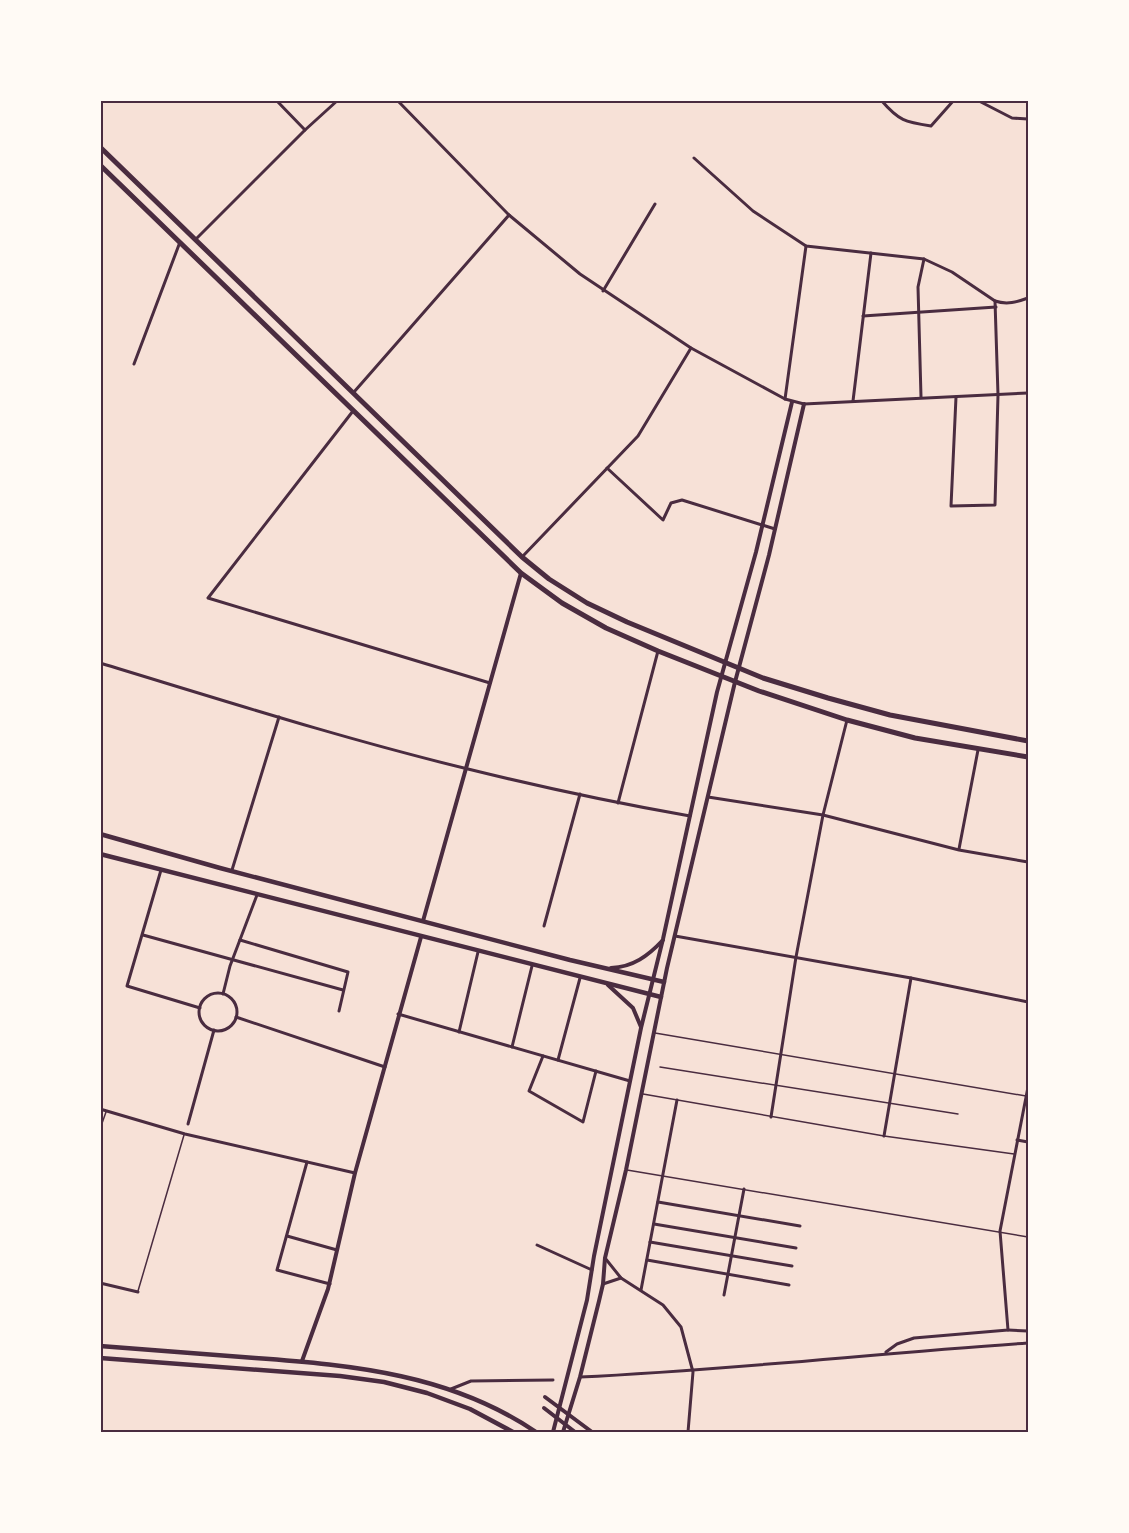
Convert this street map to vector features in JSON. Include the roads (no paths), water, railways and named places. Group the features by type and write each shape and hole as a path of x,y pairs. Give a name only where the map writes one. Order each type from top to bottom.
{"main road":[{"path":"101,148 522,557 549,579 586,603 763,678 890,715 1029,741"},
{"path":"100,165 521,573 570,608 606,628 680,660 759,691 847,720 915,738 1029,757"},
{"path":"680,660 686,646"},
{"path":"759,691 763,678"},
{"path":"100,834 570,960 664,982"},
{"path":"101,854 661,998"},
{"path":"566,974 570,960"},
{"path":"100,1346 302,1361 383,1371 451,1389 488,1405 536,1432"},
{"path":"100,1358 340,1376 384,1382 428,1393 470,1409 513,1432"}],"street":[{"path":"276,100 305,130"},
{"path":"195,239 338,100"},
{"path":"397,100 509,216 580,274 691,348 785,399 804,404 1029,393"},
{"path":"881,100 893,114 907,122 931,126 954,100"},
{"path":"977,100 1012,118 1029,119"},
{"path":"694,158 753,212 806,246 924,259 952,272 995,302 1016,302 1029,298"},
{"path":"603,291 655,204"},
{"path":"354,393 509,216"},
{"path":"134,364 180,242"},
{"path":"785,399 806,246"},
{"path":"852,401 872,253"},
{"path":"921,398 918,287 924,259"},
{"path":"956,397 951,506 995,505 998,395 995,302"},
{"path":"863,316 996,307"},
{"path":"522,557 638,436 691,348"},
{"path":"553,1432 587,1300 641,1028 721,676 763,525 792,402"},
{"path":"563,1432 580,1377 603,1284 605,1258 626,1170 664,982 735,681 775,529 804,404"},
{"path":"353,411 208,598 490,682"},
{"path":"608,468 663,520 671,504 682,500 775,529"},
{"path":"423,921 521,573"},
{"path":"618,803 658,651"},
{"path":"100,663 279,717 467,769 618,803 690,816"},
{"path":"232,871 279,717"},
{"path":"771,1117 796,957 823,815 847,720"},
{"path":"959,850 979,748"},
{"path":"544,926 580,794"},
{"path":"708,797 823,815 959,850 1029,862"},
{"path":"100,861 101,854"},
{"path":"161,870 127,986 200,1008"},
{"path":"223,994 257,895"},
{"path":"143,935 343,990"},
{"path":"675,936 911,978 1029,1002"},
{"path":"302,1361 330,1284 355,1173 421,937"},
{"path":"609,968 623,967 642,959 663,939"},
{"path":"240,940 348,972 339,1011"},
{"path":"459,1032 478,951"},
{"path":"512,1047 532,966"},
{"path":"558,1060 580,978"},
{"path":"884,1136 911,978"},
{"path":"609,985 633,1008 641,1028"},
{"path":"223,994 236,1005 237,1017 225,1030 214,1030 203,1023 200,1008 210,995 223,994"},
{"path":"398,1014 630,1081"},
{"path":"237,1017 386,1066"},
{"path":"188,1124 214,1030"},
{"path":"543,1056 529,1091 583,1122 596,1071"},
{"path":"1008,1330 1000,1232 1029,1087"},
{"path":"641,1290 677,1100"},
{"path":"100,1109 185,1134 355,1173"},
{"path":"1017,1140 1029,1142"},
{"path":"308,1162 277,1270 330,1284"},
{"path":"724,1295 744,1189"},
{"path":"658,1203 800,1226"},
{"path":"654,1224 796,1248"},
{"path":"287,1236 337,1251"},
{"path":"650,1242 792,1266"},
{"path":"537,1245 592,1270"},
{"path":"605,1258 621,1278 663,1305 681,1327 693,1372 688,1432"},
{"path":"647,1260 789,1285"},
{"path":"603,1284 621,1278"},
{"path":"100,1283 138,1292"},
{"path":"884,1353 897,1344 914,1338 1008,1330 1029,1331"},
{"path":"569,1374 580,1377 693,1372 884,1353 1029,1343"},
{"path":"451,1389 471,1381 553,1380"},
{"path":"545,1397 592,1432"},
{"path":"544,1408 575,1432"}],"lane":[{"path":"654,1033 1026,1096"},
{"path":"660,1067 958,1114"},
{"path":"641,1094 884,1136 1015,1154"},
{"path":"100,1130 107,1111"},
{"path":"138,1292 185,1134"},
{"path":"626,1170 1029,1237"}]}
